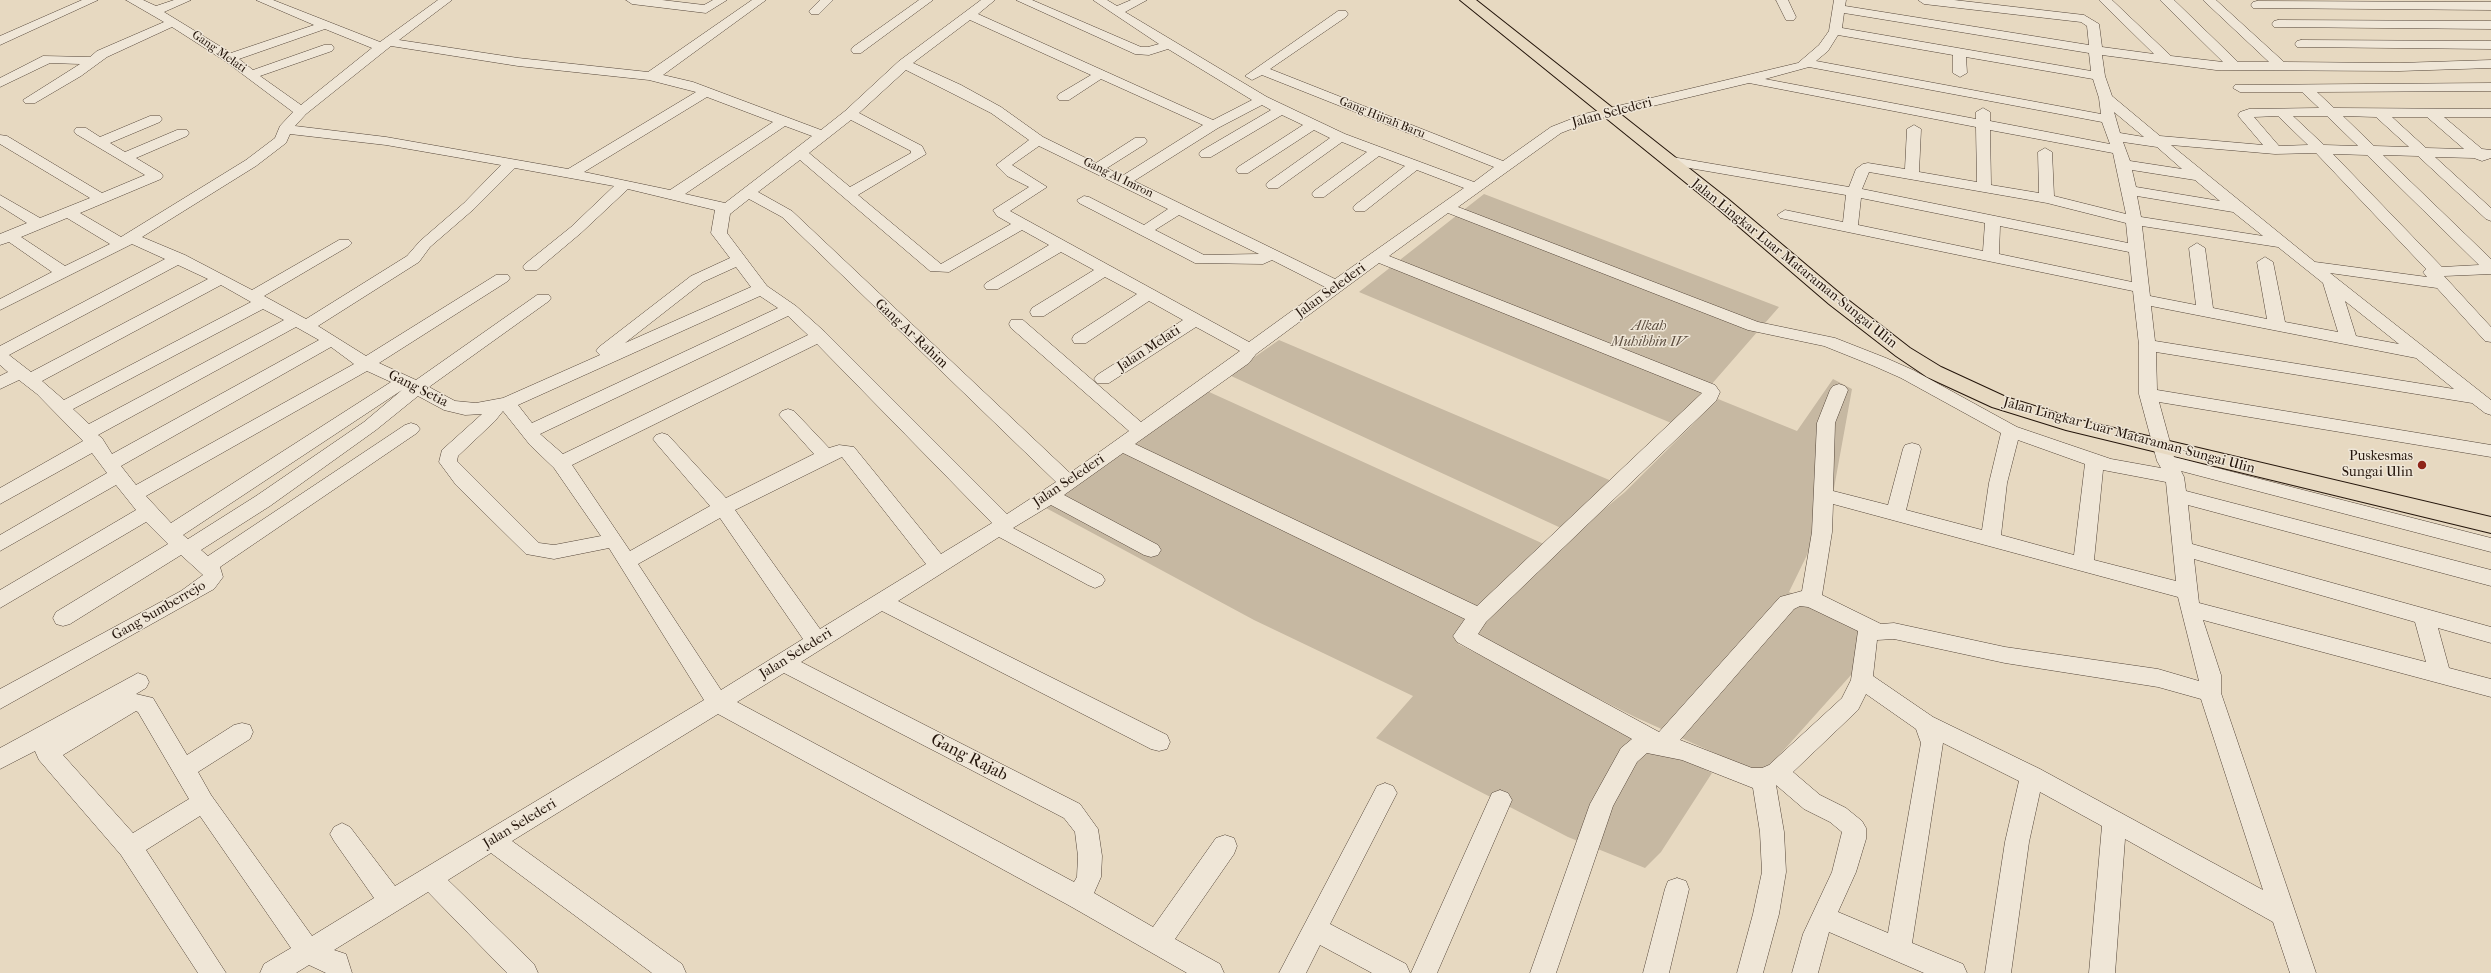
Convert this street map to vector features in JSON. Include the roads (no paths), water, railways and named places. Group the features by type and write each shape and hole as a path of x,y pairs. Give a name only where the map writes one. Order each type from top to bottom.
{"main road":[{"name":"Jalan Lingkar Luar Mataraman-Sungai Ulin","path":"1467,0 1609,112 1666,160 1722,203 1836,300 1903,352 1934,372 1999,402 2046,417 2170,470 2491,525"}],"street":[{"path":"0,41 92,0"},
{"name":"Gang Melati","path":"132,0 154,11 230,58 301,111"},
{"path":"154,11 185,0"},
{"path":"4,299 64,273 126,241 267,152 281,140 285,129 301,111 385,44 446,0"},
{"path":"632,0 662,2 706,9 721,0"},
{"path":"649,76 658,74 760,0"},
{"path":"815,11 827,0"},
{"path":"857,50 927,0"},
{"path":"989,0 904,64 850,114 723,212 718,226 718,233 740,259 761,289 790,309 818,336 1002,526 1095,580"},
{"path":"1022,0 1139,51 1149,51 1169,45"},
{"path":"1099,0 1169,45 1262,100 1340,137 1379,150 1475,187"},
{"path":"1117,11 1141,0"},
{"path":"1782,0 1790,17"},
{"path":"1924,0 2088,20 2093,24 2097,50 2098,76 2106,98 2108,119 2120,150 2133,220 2147,345 2148,394 2170,470 2183,549 2188,600 2210,675 2210,693 2303,973"},
{"path":"2105,0 2168,60"},
{"path":"2168,0 2166,0 2234,66"},
{"path":"2209,0 2280,66"},
{"path":"2245,0 2257,5 2325,66"},
{"path":"270,1 323,26 385,44 518,62 649,76 706,92 821,135"},
{"path":"1839,2 2097,50 2206,65 2399,67 2491,64"},
{"name":"Jalan Selederi","path":"273,973 309,953 429,877 493,841 718,703 1050,496 1243,359 1250,350 1336,286 1448,208 1504,166 1570,123 1609,112 1689,94 1717,85 1792,69 1808,63 1824,48 1835,31 1839,2"},
{"path":"2257,5 2491,6"},
{"path":"2386,5 2438,44 2459,64"},
{"path":"1238,85 1342,14"},
{"path":"969,15 1212,125"},
{"path":"30,100 76,73 91,61 172,23"},
{"path":"2278,24 2491,25"},
{"path":"230,58 323,26"},
{"path":"1835,31 2098,76"},
{"path":"2301,44 2491,45"},
{"path":"251,75 328,48"},
{"path":"1959,52 1960,73"},
{"path":"0,83 48,59 91,61"},
{"path":"1808,63 2108,119"},
{"name":"Gang Al Imron","path":"904,64 956,88 996,110 1038,140 1180,208 1336,286"},
{"path":"2310,66 2333,88"},
{"path":"2399,67 2456,113"},
{"name":"Gang Hijrah Baru","path":"1260,70 1504,166"},
{"path":"1064,97 1102,74"},
{"path":"1747,79 2120,150 2199,176"},
{"path":"2240,88 2491,87"},
{"path":"2306,88 2332,112 2368,150 2491,268"},
{"path":"572,173 706,92"},
{"path":"1982,96 1984,187"},
{"path":"2106,98 2161,142 2238,208 2313,266 2484,404"},
{"path":"1124,181 1212,125 1262,100"},
{"path":"1206,154 1282,109"},
{"path":"2275,150 2245,115 2260,112 2491,113"},
{"path":"2379,112 2491,216"},
{"path":"2282,113 2320,149 2491,337"},
{"path":"2431,113 2485,154 2491,165"},
{"path":"2476,113 2491,125"},
{"path":"849,194 919,154 917,149 850,114"},
{"path":"100,142 155,119"},
{"path":"673,195 783,121"},
{"path":"1243,170 1314,124"},
{"path":"285,129 386,141 572,173 721,207 723,212"},
{"path":"1912,174 1914,129"},
{"path":"5,238 40,225 156,176 81,131"},
{"path":"125,157 182,133"},
{"path":"1273,185 1340,137"},
{"path":"2,139 102,199"},
{"path":"1038,140 1003,165 1012,173 1040,186 1001,210 1002,213 1250,350"},
{"path":"1098,168 1140,140"},
{"path":"2120,150 2161,142 2275,150 2320,149 2485,154"},
{"path":"1319,194 1379,150"},
{"path":"799,152 936,268 940,269 1022,224"},
{"path":"2045,152 2047,199"},
{"path":"1666,160 1854,192 2136,249"},
{"path":"0,497 91,438 407,264 425,244 469,206 512,163"},
{"path":"1360,208 1416,164"},
{"path":"1850,227 1854,192 1863,169 1868,167 2047,199 2133,220 2282,243"},
{"path":"531,267 576,230 625,184"},
{"path":"2128,190 2238,208"},
{"name":"Gang Ar-Rahim","path":"747,193 760,198 787,214 1069,483"},
{"path":"0,198 40,225"},
{"path":"1084,200 1201,260 1263,259 1271,254"},
{"path":"1144,231 1180,208"},
{"path":"1448,208 1754,326 1829,342 1908,374 2011,431 2108,465 2170,470 2491,545"},
{"name":"Gang Setia","path":"70,212 126,241 179,258 221,279 332,340 366,364 410,384 450,406 476,410 500,405 582,370 761,289"},
{"path":"1785,215 1991,256 2141,294 2205,312 2422,354"},
{"path":"1991,256 1993,220"},
{"path":"5,238 64,273"},
{"path":"62,408 258,299 344,243"},
{"path":"992,286 1061,246"},
{"path":"2197,248 2205,312"},
{"path":"1378,257 1709,389 1711,392 1710,397 1479,616 1464,636 1662,745"},
{"path":"0,353 179,258"},
{"path":"582,370 697,279 740,259"},
{"path":"2265,262 2277,326"},
{"path":"2313,266 2438,277 2491,268"},
{"path":"1038,312 1105,270"},
{"path":"133,495 366,364 502,278"},
{"path":"0,383 25,376 221,279"},
{"path":"2330,281 2349,340"},
{"path":"1080,339 1148,294"},
{"path":"63,618 180,543 410,384 543,298"},
{"path":"529,432 790,309"},
{"name":"Jalan Melati","path":"1103,379 1195,320"},
{"path":"1017,324 1140,431"},
{"path":"561,463 818,336"},
{"path":"0,544 115,469 332,340"},
{"path":"2147,345 2484,404"},
{"name":"Gang Sumberrejo","path":"0,357 25,376 62,408 91,438 133,495 148,512 213,572 213,577 207,584 0,700"},
{"path":"1811,599 1822,532 1826,423 1839,390"},
{"path":"2148,394 2491,451"},
{"path":"614,540 554,552 533,549 463,480 448,462 449,454 500,405 529,432 536,441 561,463 614,540 626,562 718,703 1079,898 1157,943 1200,970"},
{"path":"788,415 826,456"},
{"path":"207,566 257,534 411,429"},
{"path":"1990,540 1998,483 2011,431"},
{"path":"662,439 723,508 817,642"},
{"path":"1121,445 1479,616"},
{"path":"1895,514 1912,449"},
{"path":"626,562 723,508 826,456 839,451 847,451 938,565"},
{"path":"2083,565 2095,460"},
{"path":"2170,470 2491,578"},
{"path":"1823,495 2083,565 2188,600 2440,675 2491,688"},
{"path":"1050,496 1151,550"},
{"path":"0,600 148,512"},
{"path":"2183,549 2491,635"},
{"path":"1662,745 1787,603 1798,598 1811,599 1877,631"},
{"path":"881,601 1159,742"},
{"path":"2424,617 2440,675"},
{"path":"1543,973 1602,804 1629,755 1643,743 1662,745 1686,751 1751,778 1770,775 1850,704 1862,680 1867,633 1877,631 1894,631 2006,655 2158,678 2210,693"},
{"name":"Gang Rajab","path":"782,662 1072,811 1086,829 1090,856 1089,877 1079,898"},
{"path":"1862,680 1926,722 2032,776 2283,914"},
{"path":"44,745 138,682"},
{"path":"0,759 44,745 133,702 141,702 145,704 203,802 309,953 337,963 339,973"},
{"path":"1898,951 1931,760 1932,743 1926,722"},
{"path":"183,769 242,732"},
{"path":"44,745 130,847 213,973"},
{"path":"1770,775 1812,802 1838,815 1854,828 1854,839 1844,872 1816,934 1805,973"},
{"path":"1750,973 1766,914 1774,872 1770,775"},
{"path":"1998,973 2017,842 2032,776"},
{"path":"1292,973 1385,793"},
{"path":"1424,973 1500,800"},
{"path":"130,847 203,802"},
{"path":"2102,973 2114,821"},
{"path":"342,834 391,901"},
{"path":"493,841 673,973"},
{"path":"1157,943 1225,846"},
{"path":"429,877 525,973"},
{"path":"1656,973 1678,888"},
{"path":"1824,918 1898,951 1954,973"},
{"path":"1315,929 1397,973"}],"place":[{"name":"Puskesmas Sungai Ulin","path":"2422,465"}],"park label":[{"name":"Alkah Muhibbin IV","path":"1649,336"}]}
